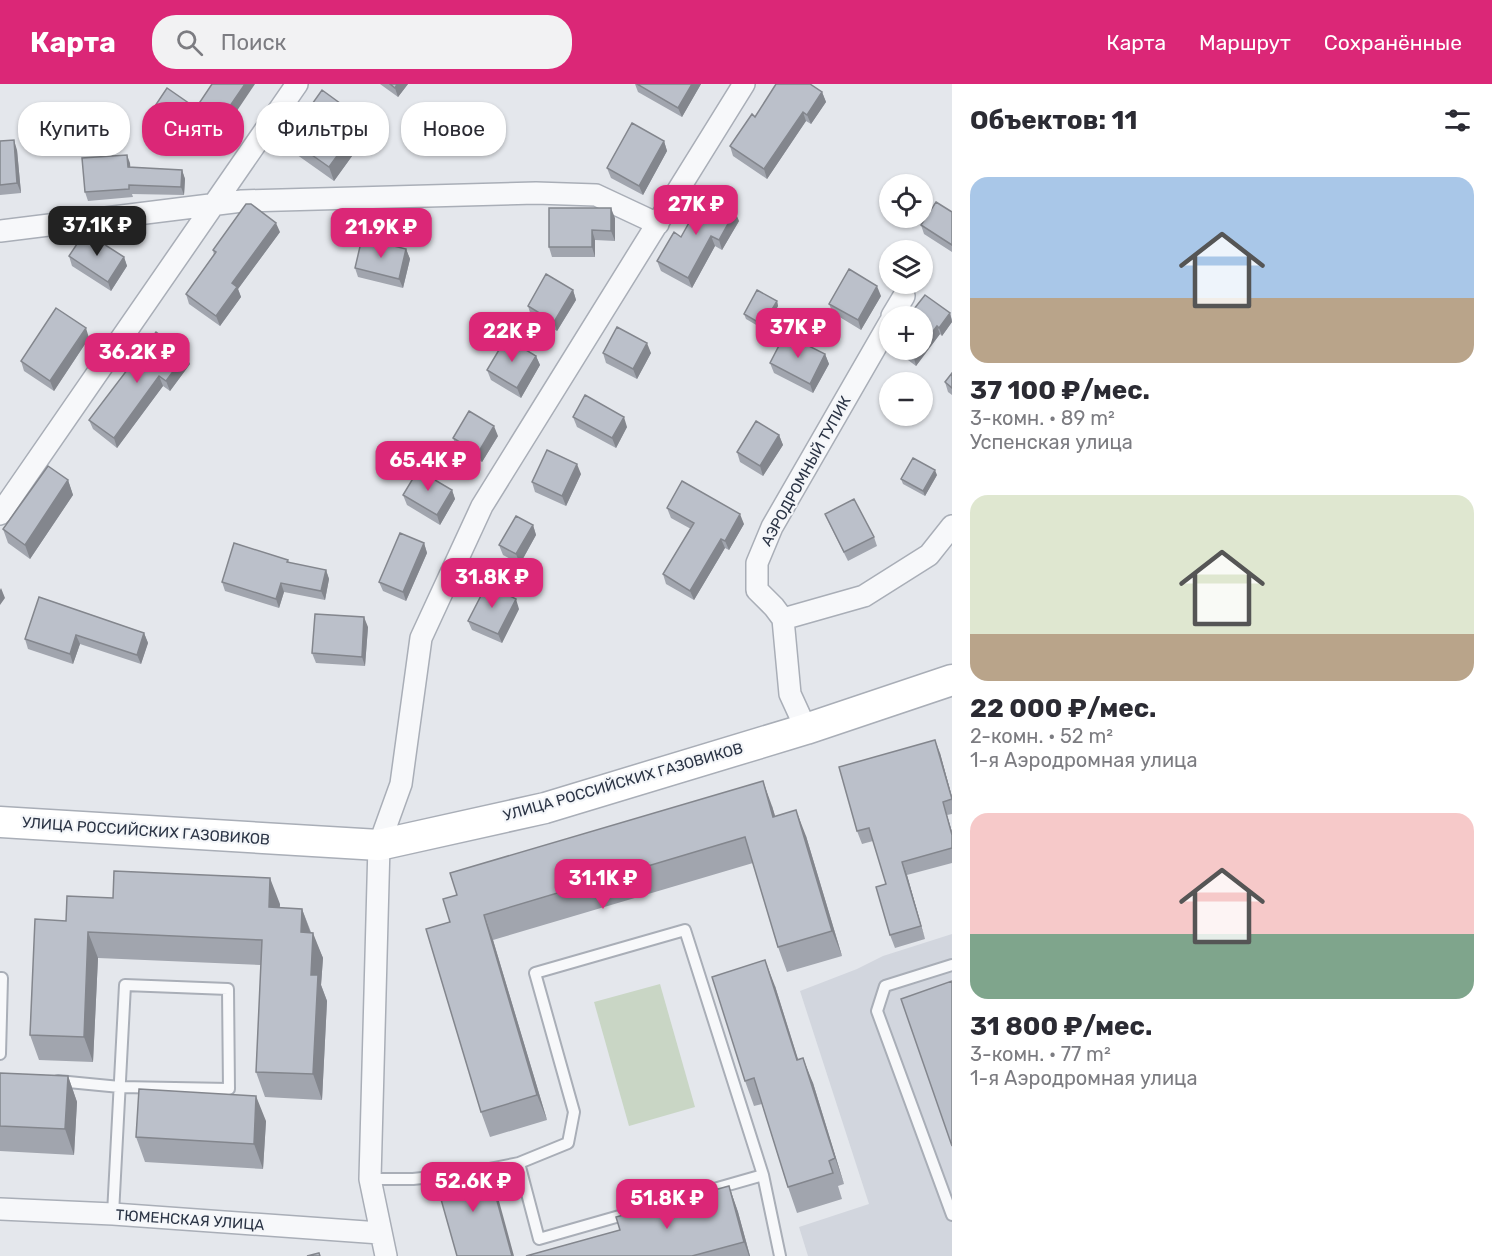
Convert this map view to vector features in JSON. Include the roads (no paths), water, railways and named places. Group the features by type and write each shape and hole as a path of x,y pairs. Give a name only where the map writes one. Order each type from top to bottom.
{"main road":[{"name":"УЛИЦА РОССИЙСКИХ ГАЗОВИКОВ","path":"0,822 379,845 545,808 806,729 952,680"}],"street":[{"path":"0,514 297,84"},
{"path":"386,1256 370,1179 379,845 401,784 421,638 482,506 744,84"},
{"path":"0,231 242,201 536,193 596,195 658,224"},
{"path":"898,306 904,296"},
{"name":"АЭРОДРОМНЫЙ ТУПИК","path":"783,619 757,590 757,563 772,527 879,341"},
{"path":"806,729 790,694 783,619 864,596 928,555 952,526"},
{"name":"ТЮМЕНСКАЯ УЛИЦА","path":"0,1209 113,1214 380,1233"}],"lane":[{"path":"370,1179 413,1179 470,1173 519,1163 568,1143 574,1112 535,973 685,930 763,1175 780,1256"},
{"path":"952,965 885,986 877,1011 952,1215"},
{"path":"0,978 2,978 0,1054"},
{"path":"44,1079 120,1087 229,1089 228,989 125,985 120,1087 113,1214"},
{"path":"519,1163 539,1239 763,1175"}]}
